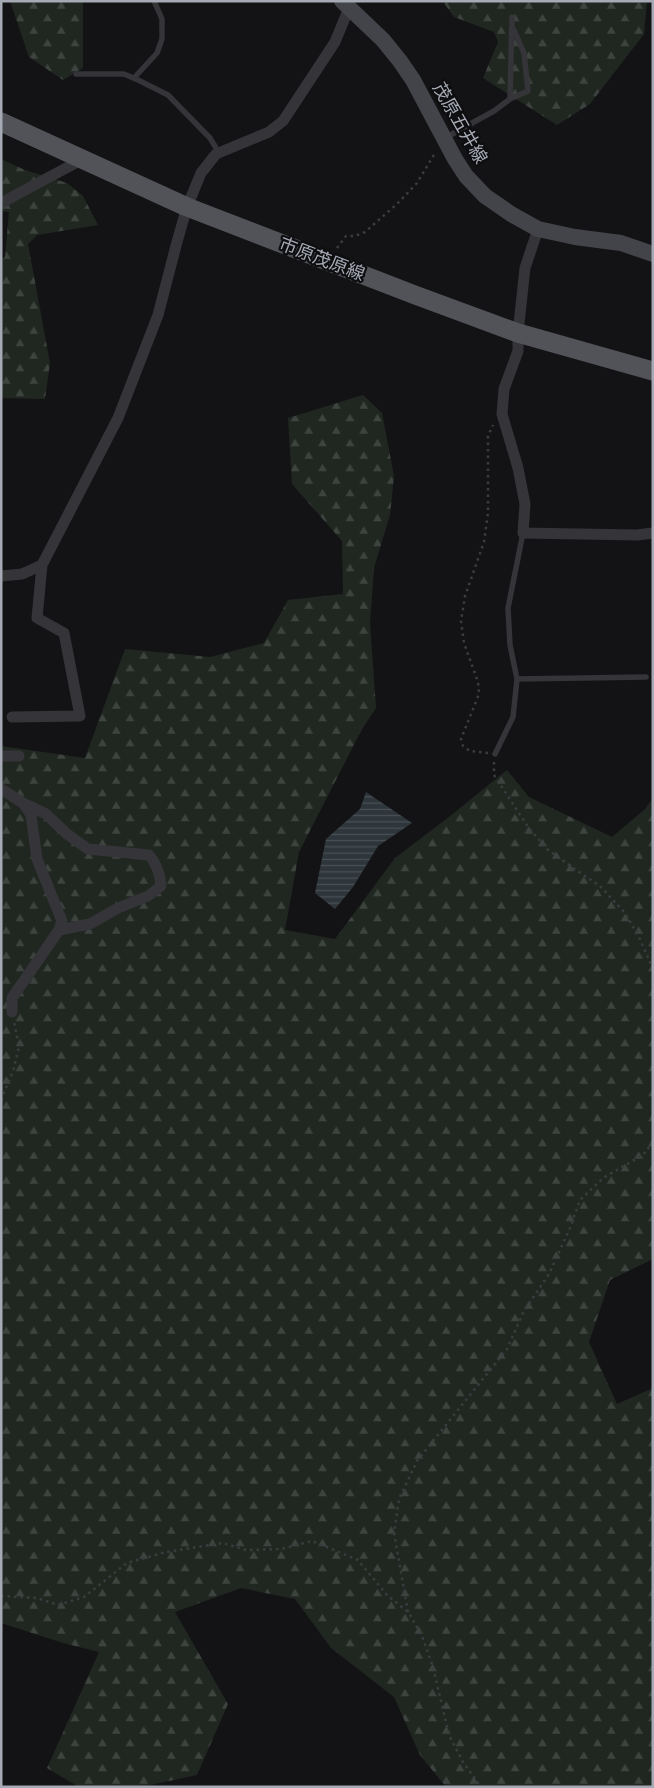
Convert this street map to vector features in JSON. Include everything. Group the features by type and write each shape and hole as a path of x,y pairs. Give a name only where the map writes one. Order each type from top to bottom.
{"main road":[{"name":"茂原五井線","path":"346,4 383,40 400,61 413,80 466,176 485,196 511,214 538,229 621,243 653,254"},
{"name":"市原茂原線","path":"1,122 187,207 330,263 518,333 653,371"}],"street":[{"path":"12,717 80,716 64,633 37,618 42,565 118,418 158,315 187,207 201,173 216,154 269,132 283,121 335,42 346,4"},
{"path":"1,203 83,159"},
{"path":"538,229 526,268 518,333 518,351 504,389 502,414 518,468 525,504 523,533 637,535 653,533"},
{"path":"1,576 22,574 42,565"},
{"path":"1,756 19,756"},
{"path":"1,789 23,803 46,814 67,834 88,849 149,855 156,863 161,886 148,896 118,908 90,924 59,930"},
{"path":"12,1012 12,998 59,930 62,921 37,859 30,815 23,803"}],"lane":[{"path":"134,78 157,53 162,39 162,20 154,1"},
{"path":"510,99 512,17"},
{"path":"444,139 494,111 510,99 528,91 524,53 512,27"},
{"path":"76,74 124,74 168,95 210,138 219,153"},
{"path":"495,754 513,717 517,679 510,645 508,608 523,533"},
{"path":"517,679 646,677"}],"path":[{"path":"330,263 338,244 346,236 355,236 365,232 397,204 417,183 444,139"},
{"path":"502,414 494,422 488,436 488,513 484,542 465,596 461,621 464,643 478,682 479,694 461,739 462,746 470,751 495,754 493,757 494,774 528,827 548,849 600,886 624,913 639,937 653,969"},
{"path":"1,1100 13,1071 19,1047 12,1012"},
{"path":"481,1787 463,1762 449,1735 433,1667 422,1636 409,1613 394,1533 399,1499 417,1461 507,1349 524,1311 549,1274 570,1228 580,1200 603,1178 642,1155 653,1142"},
{"path":"1,1596 37,1598 58,1605 84,1597 128,1562 166,1552 223,1543 246,1550 281,1548 312,1541 358,1560 386,1594 409,1613"}],"green space":[{"path":"10,1 83,1 83,68 63,80 29,57"},
{"path":"445,1 647,1 644,34 590,104 557,125 483,78 498,42 494,32 454,17 444,3"},
{"path":"1,156 3,160 25,170 67,183 83,196 98,225 37,235 28,244 50,363 45,399 1,398 1,260 5,257 9,212 1,211"},
{"path":"363,395 382,413 394,476 390,515 374,568 370,623 376,708 362,729 299,852 285,930 335,939 395,858 507,770 529,797 612,837 645,809 653,798 653,1259 610,1280 589,1342 617,1404 653,1388 653,1787 446,1787 420,1755 394,1697 331,1648 295,1599 241,1588 175,1612 228,1704 197,1775 141,1787 79,1787 47,1768 99,1652 63,1643 1,1623 1,746 85,758 125,649 210,657 264,643 288,600 343,594 342,541 292,484 288,418"}],"shaded area":[{"path":"366,792 412,823 378,846 353,887 335,909 315,893 326,839 360,809"}]}
